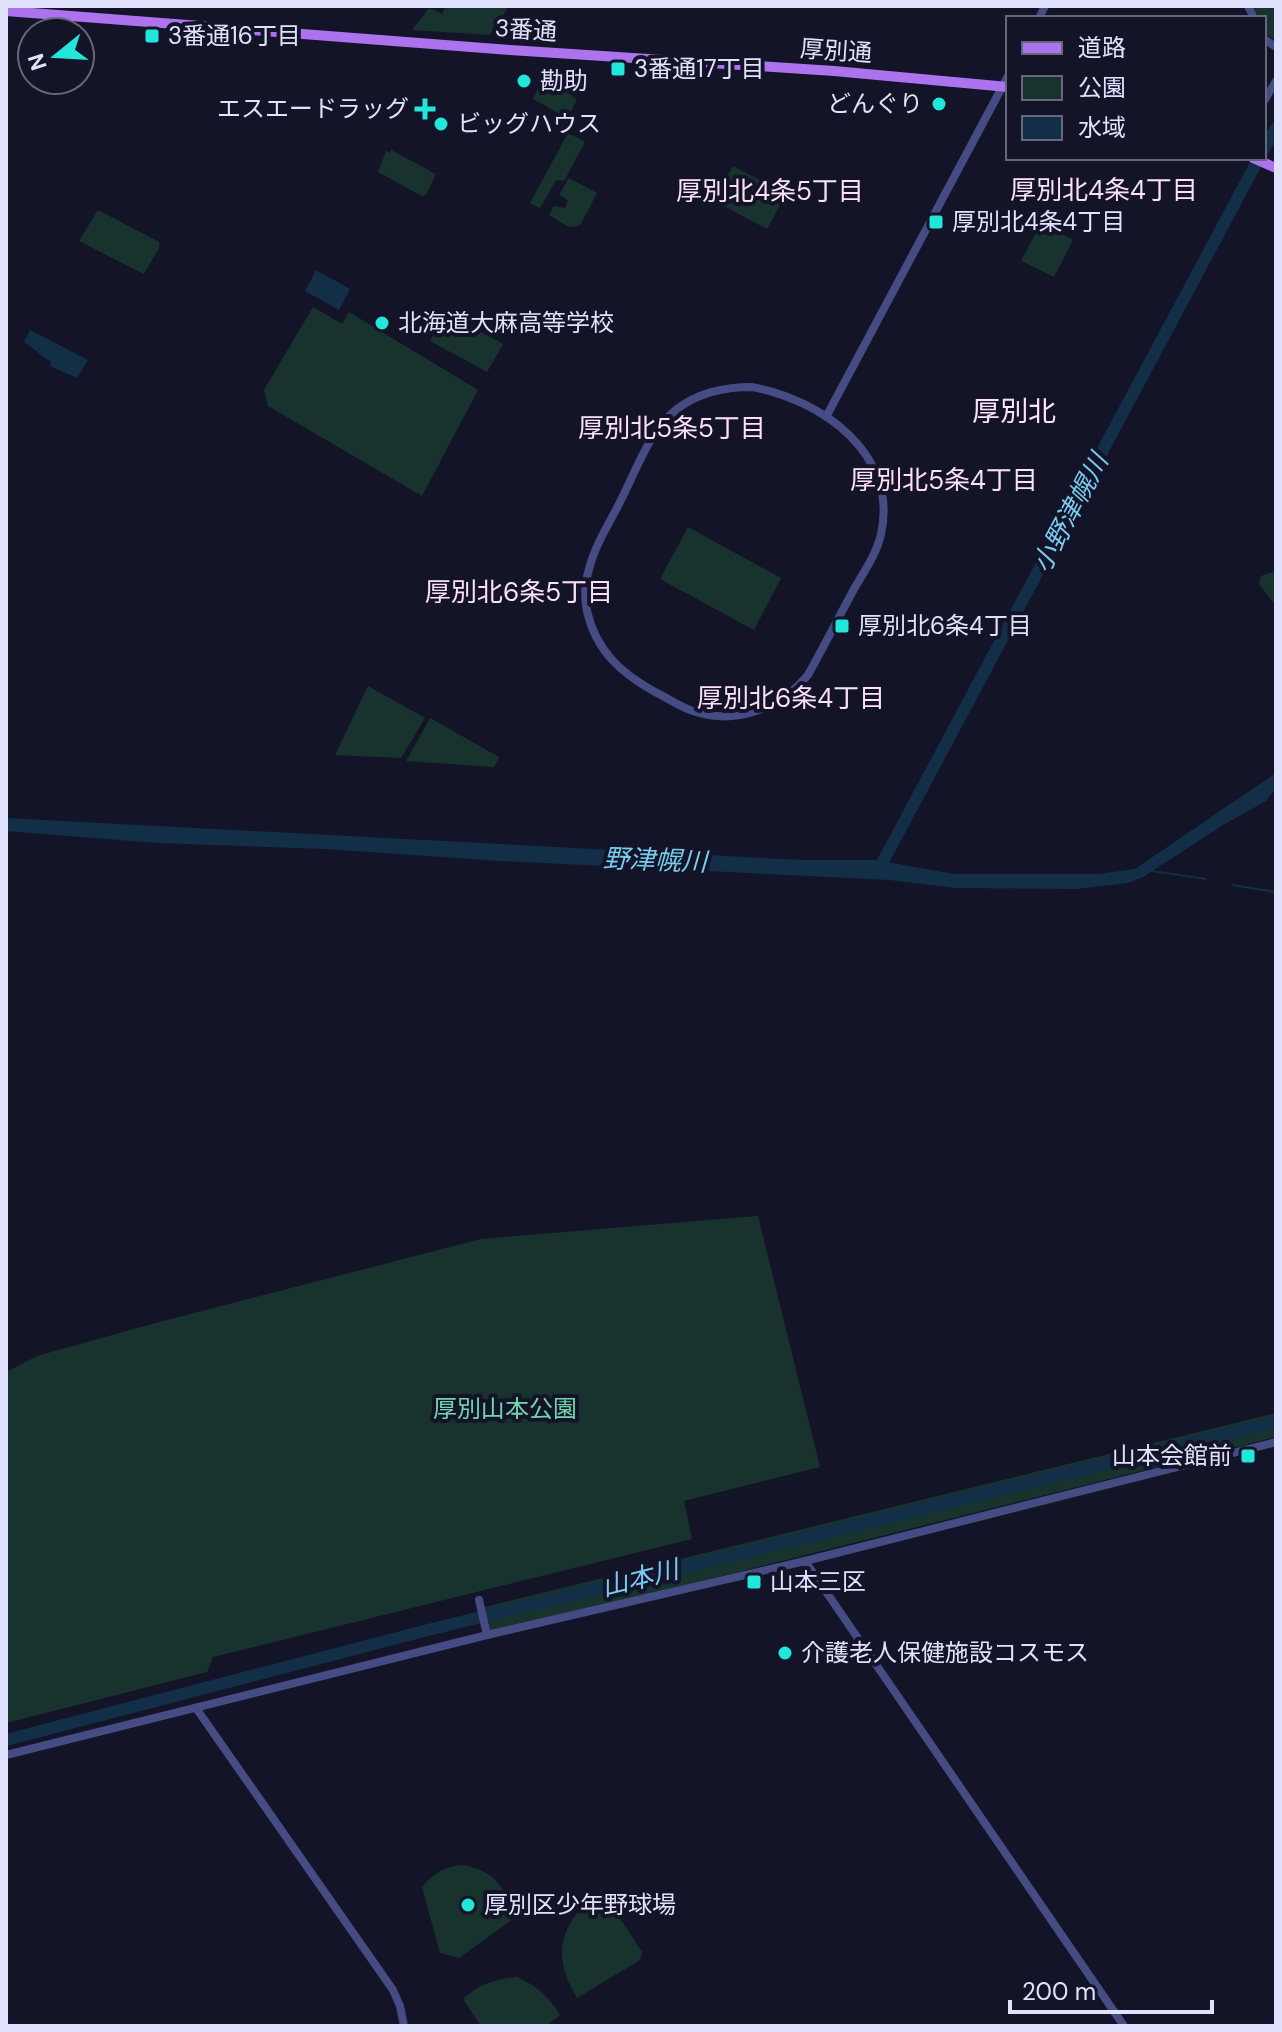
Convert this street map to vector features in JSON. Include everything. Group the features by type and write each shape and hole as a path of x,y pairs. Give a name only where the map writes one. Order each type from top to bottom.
{"main road":[{"name":"3番通","path":"6,11 661,59"},
{"name":"厚別通","path":"661,59 1006,83"},
{"path":"1258,160 1276,168"}],"street":[{"path":"826,417 1006,83"},
{"path":"752,387 781,394 826,417 848,432 870,458 880,481 883,521 876,549 808,675 781,701 751,713 724,717 691,711 630,678 605,653 595,634 586,608 587,578 593,555 651,441 668,418 689,402 710,392 723,388 752,387"},
{"path":"6,1755 487,1635 805,1561 1276,1442"},
{"path":"805,1561 1124,2026"},
{"path":"479,1603 487,1635"},
{"path":"196,1708 393,1990 404,2026"}],"green space":[{"path":"446,6 509,6 490,35 412,30 429,8 442,14"},
{"path":"1253,6 1276,6 1276,41 1267,35 1266,16 1258,16"},
{"path":"554,87 560,87 577,100 567,118 533,99 538,89 548,93"},
{"path":"568,133 585,142 564,181 556,180 540,208 530,203"},
{"path":"391,150 436,174 426,195 422,196 378,172 386,151 390,153"},
{"path":"733,166 786,194 767,229 713,200"},
{"path":"569,178 597,193 581,224 575,227 567,226 549,215 554,206 565,208 568,200 559,195"},
{"path":"98,210 159,242 159,248 144,274 79,241"},
{"path":"1041,223 1073,240 1054,277 1021,261"},
{"path":"313,307 342,324 349,312 478,390 422,496 268,406 264,390"},
{"path":"446,312 503,344 487,372 430,341"},
{"path":"688,527 781,578 754,630 660,579"},
{"path":"1276,571 1276,606 1259,584 1261,576"},
{"path":"368,686 425,718 401,758 335,755"},
{"path":"430,718 499,757 494,767 406,761"},
{"name":"厚別山本公園","path":"758,1216 820,1467 684,1501 692,1539 213,1657 207,1672 6,1723 6,1372 37,1356 481,1239"},
{"path":"1276,1413 1276,1437 491,1634 485,1607"},
{"name":"厚別区少年野球場","path":"463,1865 484,1872 498,1883 507,1900 510,1921 459,1958 440,1953 422,1887 440,1871"},
{"path":"602,1891 642,1952 640,1960 577,1998 564,1967 564,1939 577,1914"},
{"path":"517,1977 542,1992 560,2015 546,2026 481,2026 463,1999 488,1983"}],"water":[{"path":"316,270 350,289 339,310 305,291"},
{"path":"30,330 88,360 77,378 50,366 51,362 24,342"},
{"name":"野津幌川","path":"1276,773 1276,788 1266,801 1143,877 1128,883 1076,889 956,888 890,880 326,849 158,843 6,831 6,818 802,860 875,860 954,874 1098,874 1135,869"}],"waterway":[{"name":"小野津幌川","path":"1266,146 1276,128"},
{"name":"小野津幌川","path":"880,867 1258,160"},
{"path":"1152,871 1206,879"},
{"path":"1232,885 1276,892"},
{"name":"山本川","path":"6,1740 424,1631 1276,1422"}],"place":[{"name":"3番通16丁目","path":"152,36"},
{"name":"3番通17丁目","path":"618,69"},
{"name":"勘助","path":"524,81"},
{"name":"どんぐり","path":"939,104"},
{"name":"エスエードラッグ","path":"425,109"},
{"name":"ビッグハウス","path":"441,124"},
{"name":"厚別北4条4丁目","path":"936,222"},
{"name":"北海道大麻高等学校","path":"382,323"},
{"name":"厚別北6条4丁目","path":"842,626"},
{"name":"山本会館前","path":"1248,1456"},
{"name":"山本三区","path":"754,1582"},
{"name":"介護老人保健施設コスモス","path":"785,1653"},
{"name":"厚別区少年野球場","path":"468,1905"}],"district":[{"name":"厚別北4条4丁目","path":"1104,190"},
{"name":"厚別北4条5丁目","path":"770,191"},
{"name":"厚別北","path":"1014,411"},
{"name":"厚別北5条5丁目","path":"672,428"},
{"name":"厚別北5条4丁目","path":"944,480"},
{"name":"厚別北6条5丁目","path":"519,592"},
{"name":"厚別北6条4丁目","path":"791,698"}]}
